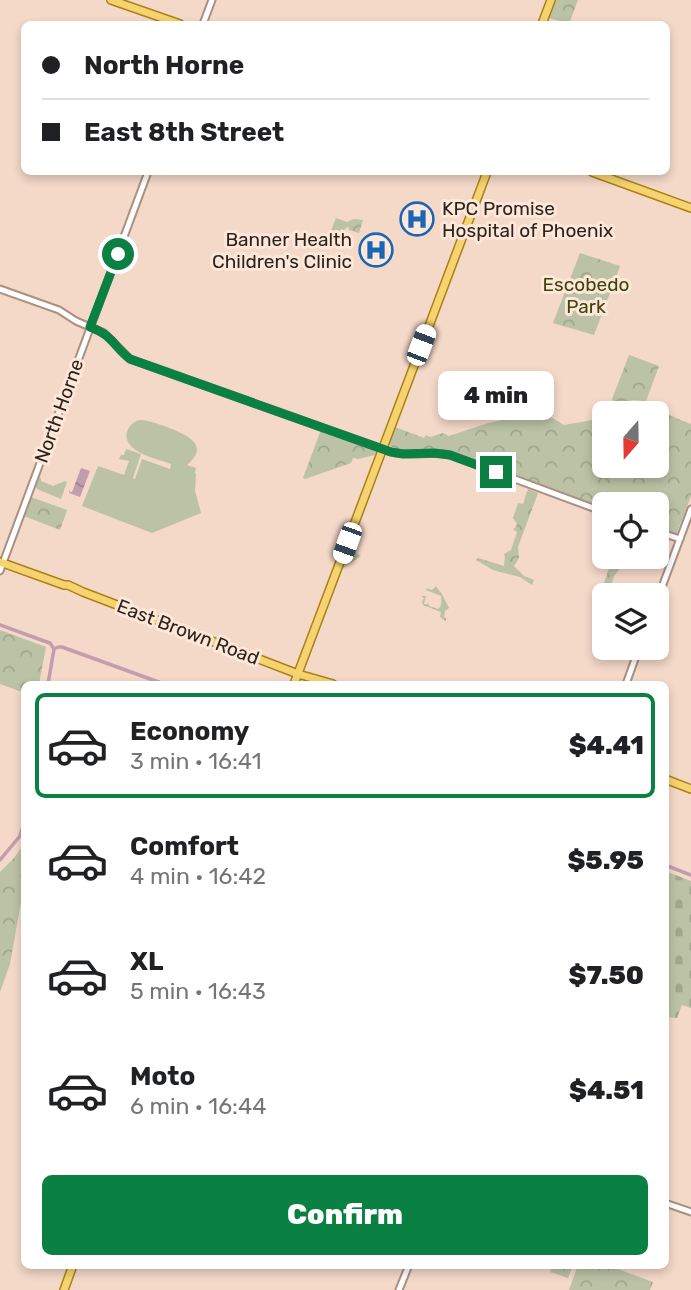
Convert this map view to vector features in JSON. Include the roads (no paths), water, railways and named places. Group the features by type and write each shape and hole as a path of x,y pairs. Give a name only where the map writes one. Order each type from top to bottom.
{"main road":[{"path":"111,0 171,21"},
{"path":"543,21 551,0"},
{"path":"295,681 486,175"},
{"path":"600,175 691,208"},
{"name":"East Brown Road","path":"1,565 68,585 322,681"},
{"path":"669,781 691,789"},
{"path":"64,1290 72,1269"}],"street":[{"path":"204,21 212,0"},
{"name":"North Horne","path":"1,565 147,175"},
{"path":"0,289 59,310 109,336 130,359 383,449 403,454 450,455 592,508"},
{"path":"664,583 691,509"},
{"path":"669,535 680,539"},
{"path":"627,681 635,660"},
{"path":"669,1204 691,1212"},
{"path":"399,1290 407,1269"}],"water":[{"path":"81,468 90,471 80,497 69,493 70,489 72,492"}],"waterway":[{"path":"0,625 50,643 54,649"},
{"path":"54,649 62,647 156,681"},
{"path":"49,681 54,649"},
{"path":"0,860 21,832"},
{"path":"669,867 691,875"}],"place":[{"name":"KPC Promise Hospital of Phoenix","path":"417,219"},
{"name":"Banner Health Children's Clinic","path":"376,250"}],"park label":[{"name":"Escobedo Park","path":"586,295"}]}
